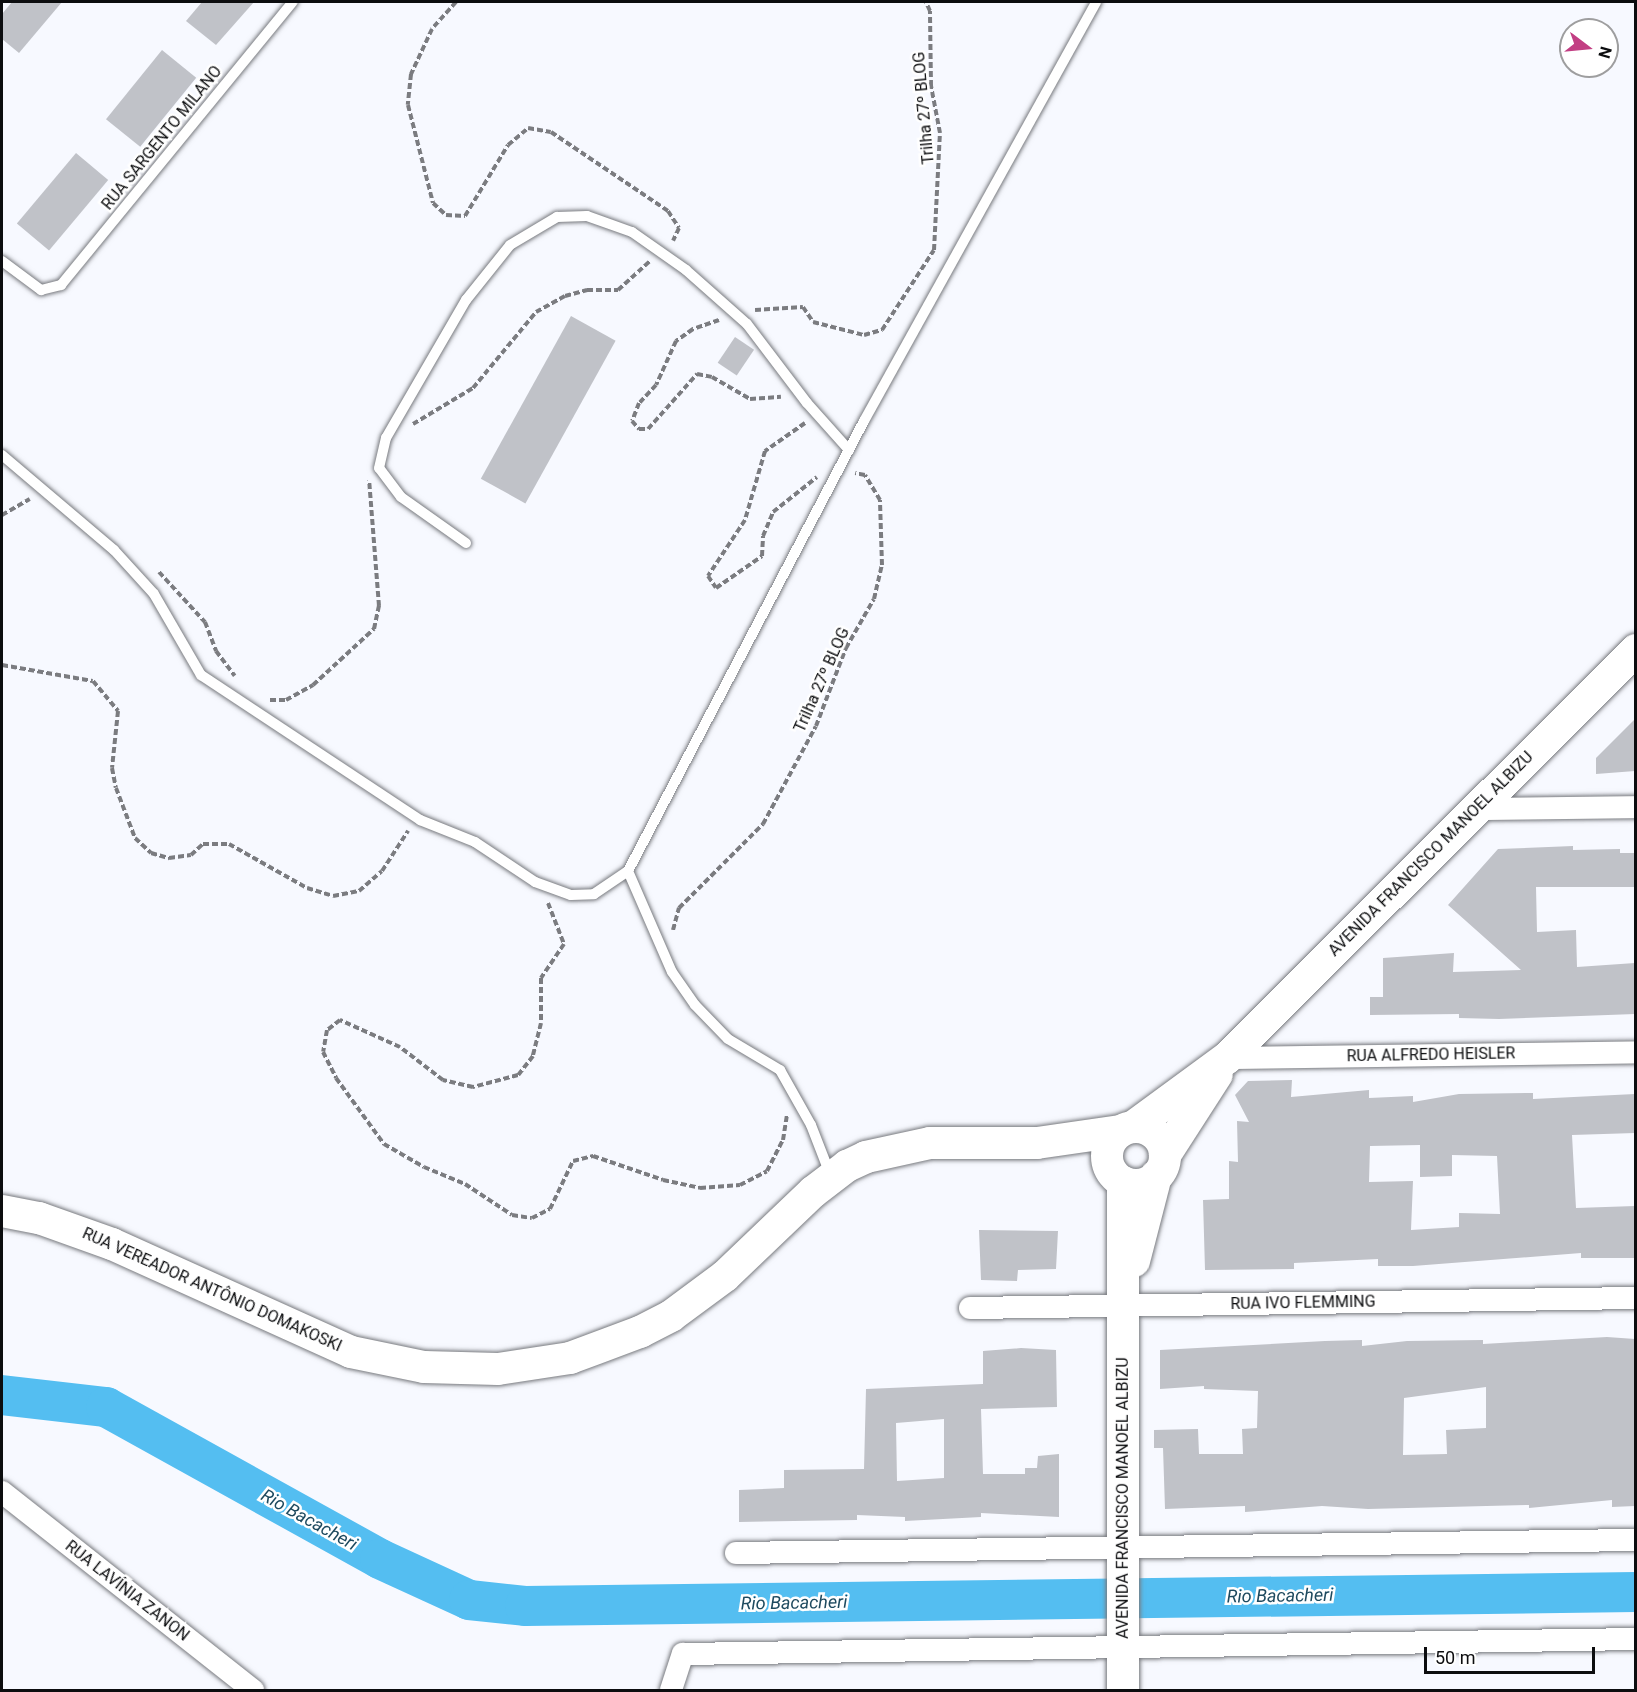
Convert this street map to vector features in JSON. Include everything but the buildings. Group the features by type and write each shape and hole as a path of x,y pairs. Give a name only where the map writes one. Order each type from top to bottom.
{"street":[{"name":"AVENIDA FRANCISCO MANOEL ALBIZU","path":"1127,1129 1227,1058 1635,650"},
{"path":"1477,808 1635,807"},
{"name":"RUA ALFREDO HEISLER","path":"1227,1058 1635,1052"},
{"name":"AVENIDA FRANCISCO MANOEL ALBIZU","path":"1123,1306 1161,1166 1227,1058"},
{"path":"1143,1127 1158,1137 1161,1166 1140,1185 1117,1176 1109,1144 1127,1129 1143,1127"},
{"name":"RUA VEREADOR ANTÔNIO DOMAKOSKI","path":"2,1211 39,1218 104,1241 351,1352 424,1367 498,1369 570,1358 640,1332 671,1316 725,1276 831,1178 866,1157 908,1146 1037,1143 1127,1129"},
{"name":"RUA VEREADOR ANTÔNIO DOMAKOSKI","path":"1037,1143 1117,1176"},
{"name":"AVENIDA FRANCISCO MANOEL ALBIZU","path":"1117,1176 1123,1306 1123,1690"},
{"name":"RUA IVO FLEMMING","path":"970,1308 1635,1298"},
{"name":"RUA LAVÍNIA ZANON","path":"2,1492 242,1687"},
{"path":"736,1553 1123,1558 1635,1540"},
{"path":"671,1690 683,1654 1123,1641 1635,1639"}],"lane":[{"name":"RUA SARGENTO MILANO","path":"2,261 29,284 41,290 52,289 69,277 292,2"},
{"path":"2,455 114,550 154,594 201,675 420,820 475,842 535,882 571,895 594,894 628,871 849,450 1096,2"},
{"path":"466,543 401,497 379,468 386,438 466,300 510,245 557,217 587,216 633,232 686,270 736,315 807,403 849,450"},
{"path":"628,871 672,972 695,1005 728,1040 780,1070 790,1083 831,1178"}],"path":[{"name":"Trilha 27º BLOG","path":"807,403 781,397 750,399 712,377 697,374 648,429 639,429 632,422 639,403 656,385 676,341 693,329 770,307 803,307 813,322 864,335 882,330 934,250 934,211 941,172 940,133 932,86 930,11 926,2"},
{"path":"807,403 805,424 765,451 745,519 708,576 716,588 762,556 763,536 773,512 811,479 839,469"},
{"name":"Trilha 27º BLOG","path":"672,972 670,939 679,908 763,824 816,726 846,648 874,599 882,565 880,500 865,476 839,469"},
{"path":"2,515 34,498 60,504"},
{"path":"2,665 93,681 118,711 112,768 116,788 135,838 151,853 169,858 191,855 203,844 229,844 307,888 333,896 359,891 382,871 399,840 420,820"},
{"path":"535,882 554,913 564,944 541,978 541,1023 533,1056 518,1075 494,1084 463,1085 443,1080 400,1047 340,1020 327,1030 323,1052 332,1069 384,1144 424,1167 465,1184 512,1215 532,1218 550,1209 573,1161 592,1156 663,1180 700,1188 740,1185 767,1171 783,1140 790,1083"}],"waterway":[{"name":"Rio Bacacheri","path":"2,1395 106,1407 380,1559 469,1600 525,1606 1636,1592"}]}
